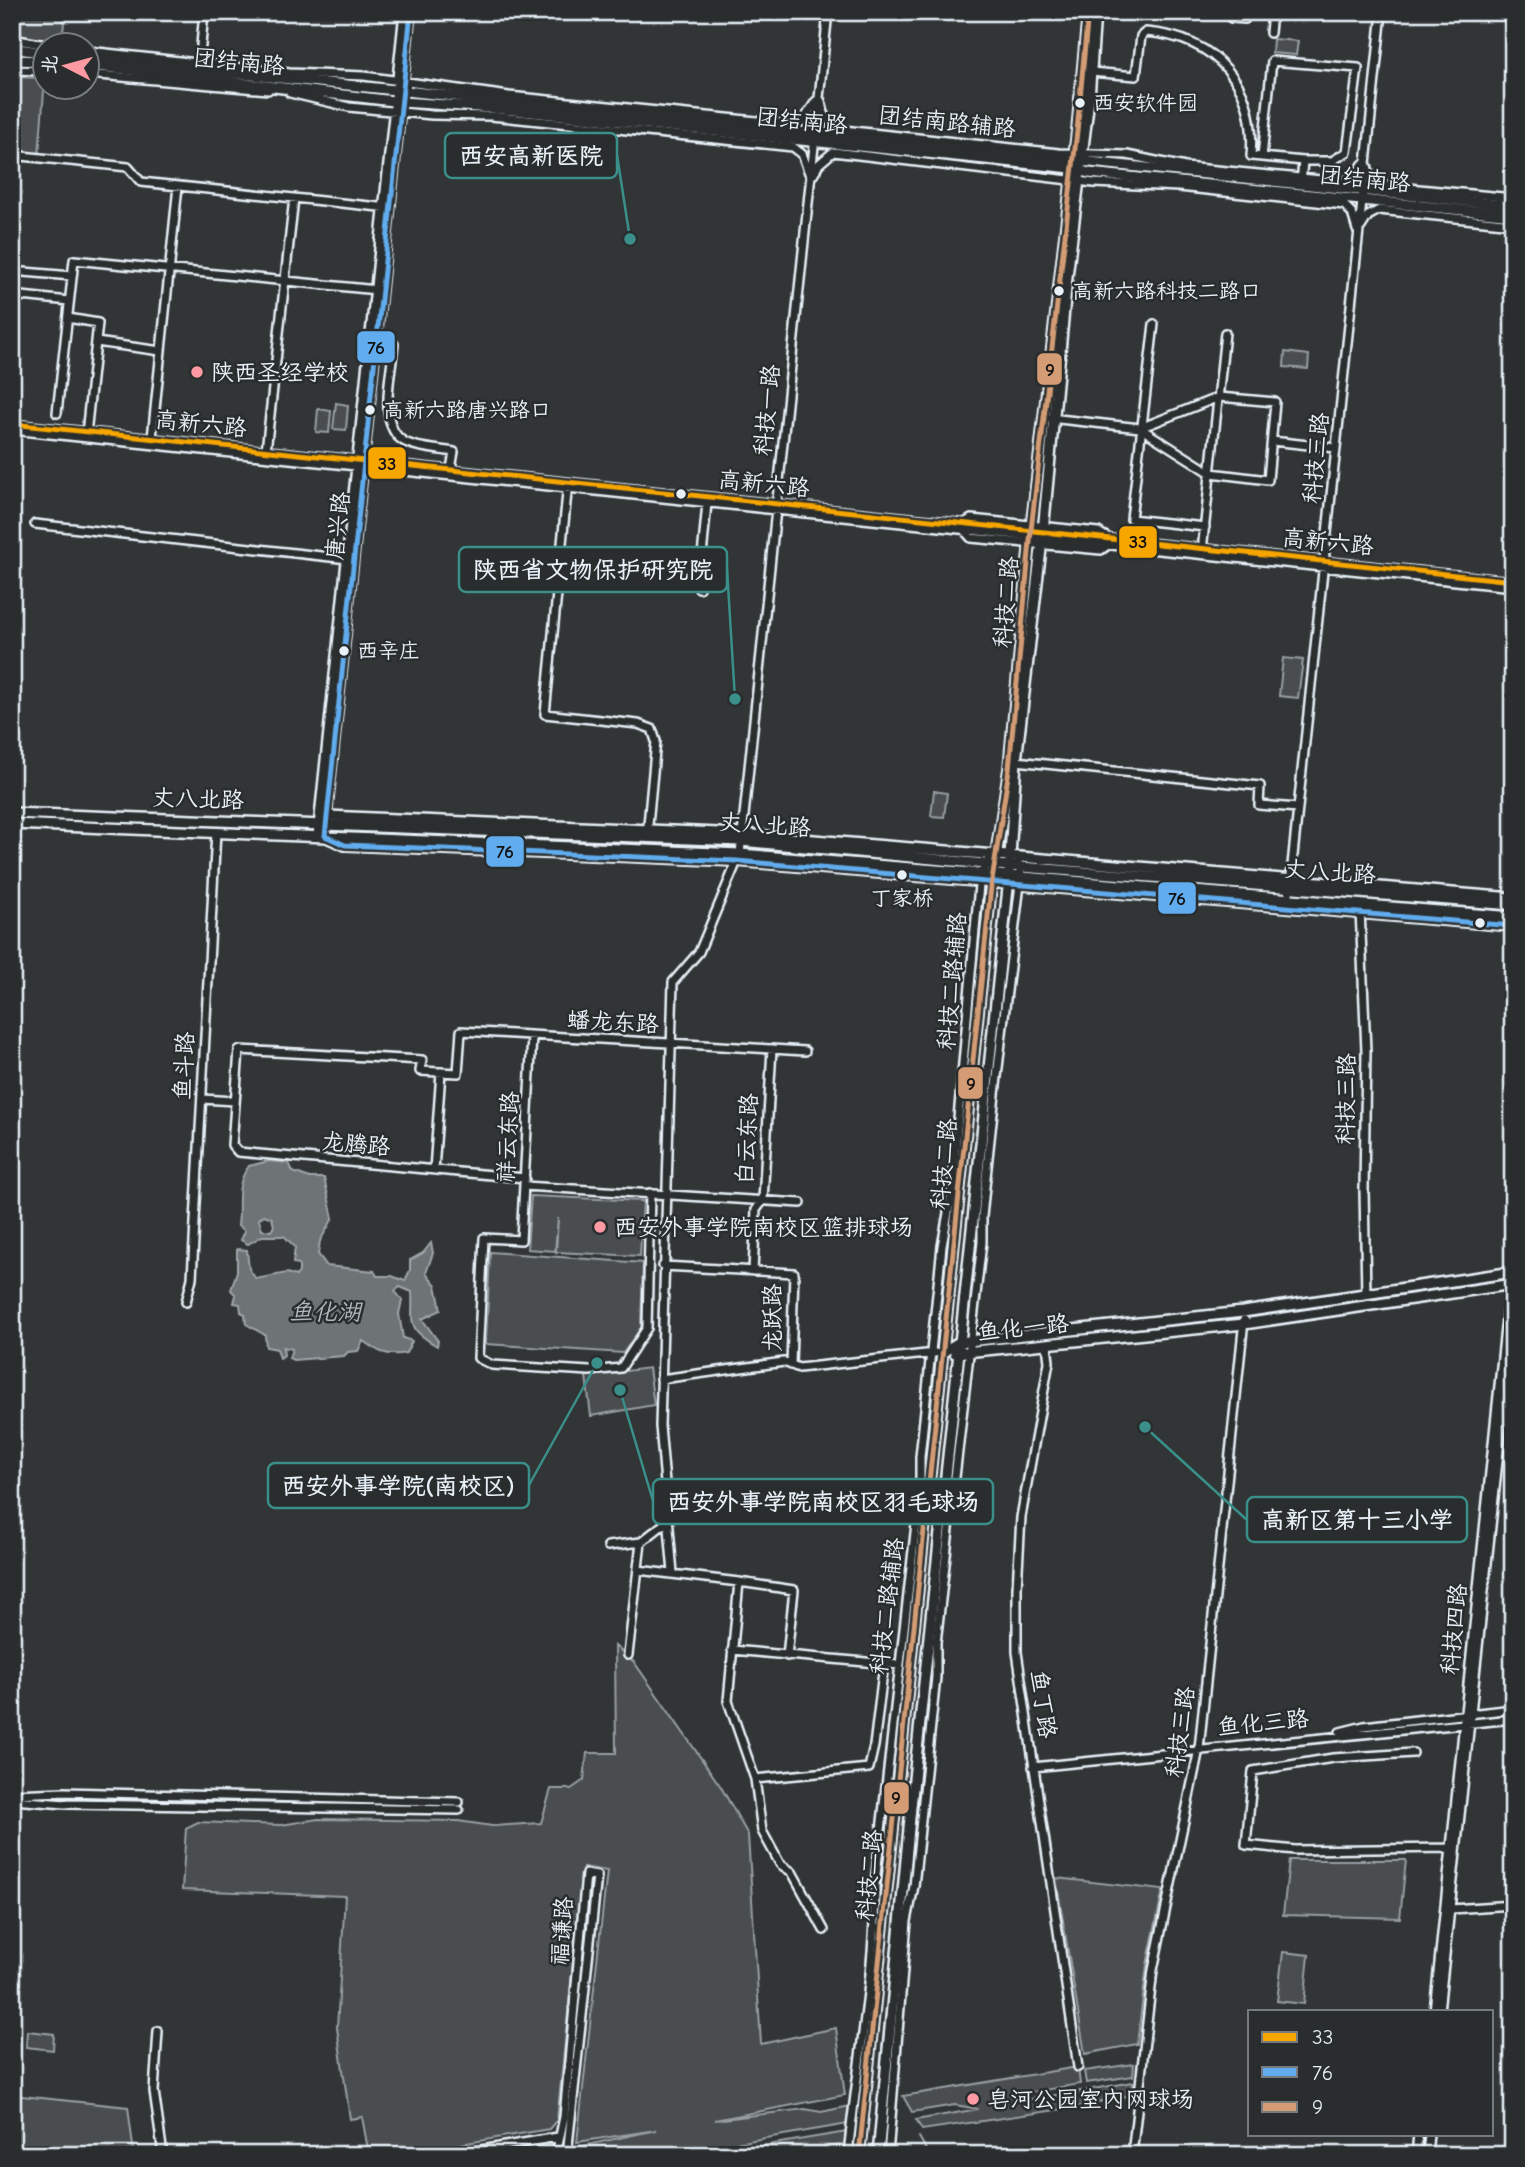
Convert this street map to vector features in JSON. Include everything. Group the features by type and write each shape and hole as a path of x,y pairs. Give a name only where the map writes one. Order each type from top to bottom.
{"main road":[{"name":"科技二路","path":"1077,166 1088,12"},
{"name":"科技二路","path":"859,2155 993,860 1010,757 1031,534 1049,418 1077,166 1091,72 1095,12"},
{"path":"12,48 32,51"},
{"name":"团结南路","path":"102,59 400,84 815,139"},
{"path":"12,60 32,61"},
{"name":"团结南路","path":"102,67 398,106 492,108 1362,195 1513,206"},
{"name":"团结南路","path":"1077,166 1207,173 1301,182 1362,195 1513,215"},
{"name":"科技二路","path":"878,2155 959,1342 1014,870 1016,761 1043,535 1049,418"},
{"name":"丈八北路","path":"12,813 324,821 741,838 993,860 1014,870 1288,903 1513,917"},
{"name":"丈八北路","path":"12,824 738,857 980,878 992,878 1014,870 1290,884 1513,905"},
{"path":"1290,884 1513,898"},
{"path":"1360,909 1513,926"},
{"name":"鱼化一路","path":"943,1352 959,1342 971,1340 1242,1312 1512,1272"},
{"name":"鱼化一路","path":"943,1352 970,1353 1244,1324 1511,1284"}],"street":[{"path":"102,53 199,67 204,12"},
{"name":"唐兴路","path":"321,836 398,106 404,12"},
{"name":"唐兴路","path":"400,84 411,12"},
{"name":"科技一路","path":"673,1573 660,1426 673,982 699,952 738,857 828,12"},
{"path":"1232,12 1231,18 1245,19 1246,12"},
{"path":"1270,33 1272,12"},
{"name":"科技三路","path":"1288,903 1382,12"},
{"path":"1091,72 1136,76 1142,36 1146,32 1172,35 1198,45 1222,63 1232,75 1248,108 1251,156 1303,161 1332,161 1346,152 1358,68 1272,61 1262,157"},
{"path":"12,39 32,42"},
{"path":"12,70 32,71"},
{"path":"102,75 290,92 333,104 398,106 793,147 802,154 811,180"},
{"path":"400,84 796,125 812,109 819,95"},
{"name":"团结南路辅路","path":"819,95 824,113 834,128 1077,166 1179,187 1344,205 1352,214 1358,234"},
{"name":"团结南路辅路","path":"811,180 819,164 833,152 1077,166"},
{"path":"12,155 128,167 141,182 387,208"},
{"path":"1303,161 1301,182 1348,182 1358,172 1366,157"},
{"path":"1366,157 1370,177 1377,185 1513,198"},
{"path":"152,439 178,186"},
{"path":"266,451 294,198"},
{"path":"1358,234 1368,216 1379,209 1513,224"},
{"path":"57,412 74,260 378,290"},
{"path":"12,271 72,276"},
{"name":"唐兴路","path":"324,821 348,559 376,342 378,290"},
{"path":"12,295 69,301"},
{"path":"68,318 98,323 86,435"},
{"path":"1154,324 1130,519 1205,527"},
{"path":"1202,551 1225,333"},
{"path":"96,342 161,351"},
{"path":"376,342 394,344 388,413 393,431 408,444 454,452 451,470"},
{"path":"1049,418 1140,428 1211,473 1268,480 1275,402 1219,397 1140,428"},
{"name":"高新六路","path":"12,424 86,435 1202,551 1513,587"},
{"name":"高新六路","path":"12,430 152,439 361,463 451,470 707,503 776,507"},
{"path":"1272,441 1336,448"},
{"path":"568,485 545,713 638,724 652,729 656,741 647,833"},
{"path":"699,588 707,503"},
{"path":"34,524 348,559"},
{"path":"963,527 971,538 1043,535 1101,550 1108,542"},
{"name":"高新六路","path":"1324,564 1513,581"},
{"path":"1016,761 1260,786 1259,805 1298,808"},
{"name":"鱼斗路","path":"186,1302 192,1278 216,832"},
{"name":"科技二路辅路","path":"848,2155 867,2001 875,1883 920,1489 931,1354 951,1196 980,878 993,860"},
{"path":"888,2155 907,1921 914,1886 936,1677 936,1643 970,1353 1002,1015 1010,975 1014,870"},
{"name":"科技三路","path":"1360,909 1366,1051 1366,1294"},
{"name":"蟠龙东路","path":"441,1072 458,1073 461,1031 805,1051"},
{"name":"祥云东路","path":"533,1036 521,1240 484,1238 478,1358 492,1365 589,1371 621,1368 647,1328 650,1194"},
{"name":"白云东路","path":"753,1271 756,1210 763,1200 772,1049"},
{"path":"202,1099 235,1101 239,1050 422,1060 420,1071 441,1072 434,1170"},
{"name":"龙腾路","path":"235,1101 232,1145 244,1154 434,1170 650,1194 801,1203"},
{"name":"科技四路","path":"1439,2010 1513,1251"},
{"name":"龙跃路","path":"663,1266 794,1273 791,1365"},
{"name":"科技三路","path":"1132,2155 1153,1970 1199,1749 1244,1324 1242,1312"},
{"name":"科技四路","path":"1468,1713 1513,1321"},
{"name":"鱼丁路","path":"1047,1345 1049,1362 1021,1517 1017,1588 1020,1682 1078,2067"},
{"path":"661,1379 783,1362 799,1368 943,1352"},
{"path":"608,1546 641,1542 669,1520"},
{"path":"628,1655 641,1542"},
{"path":"638,1570 794,1590 787,1656"},
{"path":"739,1582 728,1700 755,1779 762,1830 780,1864 792,1872 824,1930"},
{"path":"732,1650 899,1665"},
{"path":"755,1779 869,1768 884,1664"},
{"name":"鱼化三路","path":"1329,1735 1364,1726 1513,1709"},
{"name":"鱼化三路","path":"1033,1767 1329,1735 1364,1735 1513,1719"},
{"name":"科技四路","path":"1434,2010 1467,1724"},
{"path":"1413,1753 1333,1758 1253,1771 1246,1845 1295,1850 1451,1848"},
{"path":"12,1794 77,1792 459,1806 66,1804 12,1800"},
{"name":"福谦路","path":"556,2155 564,2117 586,1874 597,1876 567,2155"},
{"path":"1451,1909 1513,1905"},
{"path":"158,2031 154,2091 163,2155"},
{"path":"1416,2155 1418,2136"},
{"path":"1427,2155 1429,2136"},
{"path":"451,2155 558,2137"}],"shaded area":[{"path":"12,12 65,12 63,32 32,32 32,38 12,35"},
{"path":"1273,39 1298,41 1296,55 1272,53"},
{"path":"12,77 32,78 32,102 43,102 39,155 12,152"},
{"path":"1285,352 1309,355 1308,369 1284,367"},
{"path":"336,403 348,405 346,430 333,429"},
{"path":"318,409 331,411 329,433 316,432"},
{"path":"1283,658 1303,660 1298,698 1279,696"},
{"path":"934,791 947,793 944,817 931,816"},
{"name":"西安外事学院南校区篮排球场","path":"531,1196 643,1201 640,1256 556,1252 558,1218 555,1251 527,1249"},
{"path":"490,1252 643,1263 641,1328 623,1353 486,1344"},
{"path":"649,1368 654,1405 591,1416 586,1376"},
{"path":"615,1646 634,1662 721,1787 748,1835 761,2044 836,2028 845,2095 715,2120 805,2109 821,2112 860,2104 866,2121 665,2155 559,2155 559,2151 656,2130 577,2142 607,1871 583,1867 557,2120 549,2129 397,2155 369,2155 362,2117 350,2119 337,2028 345,1896 182,1890 186,1828 198,1822 281,1825 318,1819 458,1821 492,1826 541,1823 551,1789 571,1789 584,1780 587,1753 616,1753"},
{"path":"1289,1860 1406,1860 1400,1918 1283,1915"},
{"path":"1056,1878 1163,1890 1147,1965 1137,2044 1085,2054"},
{"path":"1283,1952 1309,1955 1304,2004 1277,2001"},
{"path":"27,2031 54,2034 53,2050 26,2047"},
{"path":"1134,2064 1133,2076 1086,2083 1084,2071"},
{"path":"1078,2067 1080,2084 1026,2093 1025,2100 1081,2091 1083,2106 922,2130 916,2120 978,2109 955,2105 912,2112 903,2096"},
{"path":"1133,2082 1132,2095 1089,2104 1087,2090"},
{"path":"12,2095 128,2107 134,2154 12,2155"},
{"path":"865,2129 864,2141 783,2155 707,2155"}],"water":[{"name":"鱼化湖","path":"269,1161 289,1163 293,1172 310,1178 324,1178 333,1218 320,1241 318,1254 327,1266 374,1271 377,1276 392,1276 405,1281 410,1270 410,1260 423,1253 431,1243 433,1253 426,1273 436,1285 441,1310 422,1319 438,1341 437,1346 419,1334 415,1328 412,1292 400,1287 395,1291 402,1300 399,1314 403,1338 412,1341 406,1353 382,1352 363,1341 358,1351 348,1352 344,1356 293,1360 289,1358 292,1349 283,1347 284,1355 280,1358 277,1349 266,1347 265,1335 246,1324 240,1304 234,1303 236,1295 231,1290 237,1271 237,1249 247,1250 249,1269 256,1279 287,1273 296,1276 299,1264 293,1263 295,1247 284,1236 262,1236 248,1244 241,1240 245,1231 238,1225 240,1188 241,1180 249,1166","holes":["264,1215 272,1218 274,1226 271,1231 262,1230 259,1219"]}],"waterway":[{"path":"919,2137 929,2155"}],"transit line":[{"name":"76","path":"411,12 325,836 345,845 737,861 1513,926"},
{"name":"9","path":"859,2155 991,887 1009,769 1031,530 1088,12"},
{"name":"33","path":"12,424 1513,581"}],"place":[{"name":"西安软件园","path":"1080,103"},
{"name":"西安高新医院","path":"630,239"},
{"name":"高新六路科技二路口","path":"1059,291"},
{"name":"陕西圣经学校","path":"197,372"},
{"name":"高新六路唐兴路口","path":"370,410"},
{"name":"西辛庄","path":"344,651"},
{"name":"陕西省文物保护研究院","path":"735,699"},
{"name":"丁家桥","path":"902,875"},
{"name":"西安外事学院南校区篮排球场","path":"600,1227"},
{"name":"西安外事学院(南校区)","path":"597,1363"},
{"name":"西安外事学院南校区羽毛球场","path":"620,1390"},
{"name":"高新区第十三小学","path":"1145,1427"},
{"name":"皂河公园室内网球场","path":"973,2099"}]}
